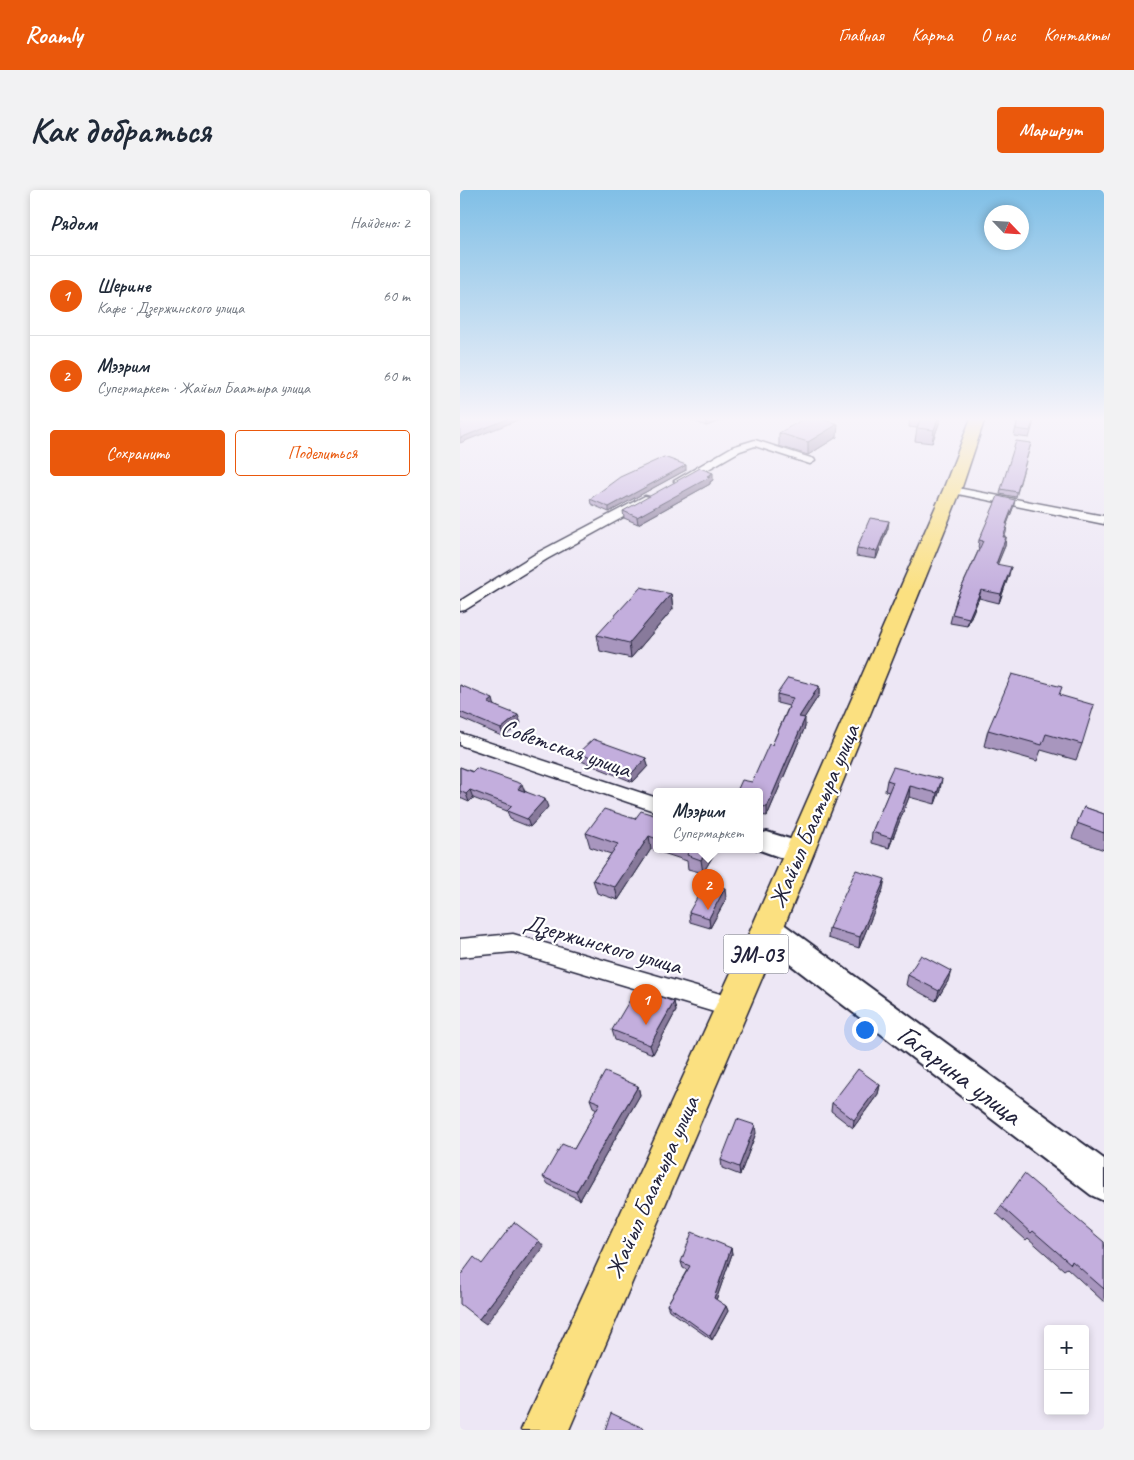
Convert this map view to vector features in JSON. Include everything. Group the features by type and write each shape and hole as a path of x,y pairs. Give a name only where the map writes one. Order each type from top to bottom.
{"highway":[{"name":"Жайыл Баатыра улица","path":"545,1430 767,929 957,476"}],"street":[{"path":"670,486 688,476"},
{"path":"952,490 1104,520"},
{"path":"460,607 542,556 654,495"},
{"name":"Советская улица","path":"460,739 653,804"},
{"path":"763,841 799,853"},
{"name":"Гагарина улица","path":"767,929 1104,1182"},
{"name":"Дзержинского улица","path":"460,948 513,943 731,1008"}],"building":[{"path":"666,476 609,507 590,499 620,477"},
{"path":"686,476 710,477 637,517 623,511"},
{"path":"1005,476 1022,476 1017,492 1001,489"},
{"path":"998,496 1015,500 1006,524 1008,524 1003,537 1006,537 996,564 1011,567 1001,594 981,590 969,618 952,614 956,600 983,541 979,540"},
{"path":"870,518 889,521 877,551 857,548"},
{"path":"641,587 671,594 629,643 597,635"},
{"path":"1012,674 1062,687 1059,695 1094,705 1082,744 1046,734 1042,745 988,730"},
{"path":"788,678 819,686 799,717 805,718 767,807 763,806 763,788 738,788 742,780 752,782 769,744 772,745 793,698 777,694"},
{"path":"460,685 493,699 488,703 518,715 501,729 460,712"},
{"path":"593,739 646,758 631,774 578,753"},
{"path":"460,767 472,772 476,768 522,784 518,789 545,799 527,819 507,811 512,806 470,790 466,794 460,791"},
{"path":"893,767 942,779 937,793 910,786 891,838 872,832 893,782 887,780"},
{"path":"1084,807 1104,814 1104,833 1077,823"},
{"path":"604,809 635,819 641,811 653,815 653,838 649,836 615,887 593,880 618,844 586,833"},
{"path":"688,853 705,853 701,860 687,855"},
{"path":"856,870 885,879 860,937 829,928"},
{"path":"706,882 725,888 709,918 689,912"},
{"path":"921,955 951,971 939,991 908,975"},
{"path":"637,988 674,1002 650,1045 612,1030"},
{"path":"858,1069 880,1085 854,1120 832,1103"},
{"path":"605,1072 638,1086 576,1192 543,1177 562,1144 574,1149 600,1103 590,1099"},
{"path":"737,1119 755,1125 739,1167 721,1160"},
{"path":"1024,1174 1104,1242 1104,1289 1072,1261 1071,1264 1033,1231 1031,1233 1001,1206"},
{"path":"514,1222 539,1241 479,1319 460,1304 460,1276 474,1257 482,1264"},
{"path":"692,1232 731,1248 714,1298 726,1306 710,1336 667,1305 690,1266 681,1262"},
{"path":"611,1413 647,1430 605,1430"}],"place":[{"name":"Мээрим","path":"708,910"},
{"name":"Шерине","path":"646,1025"}]}
